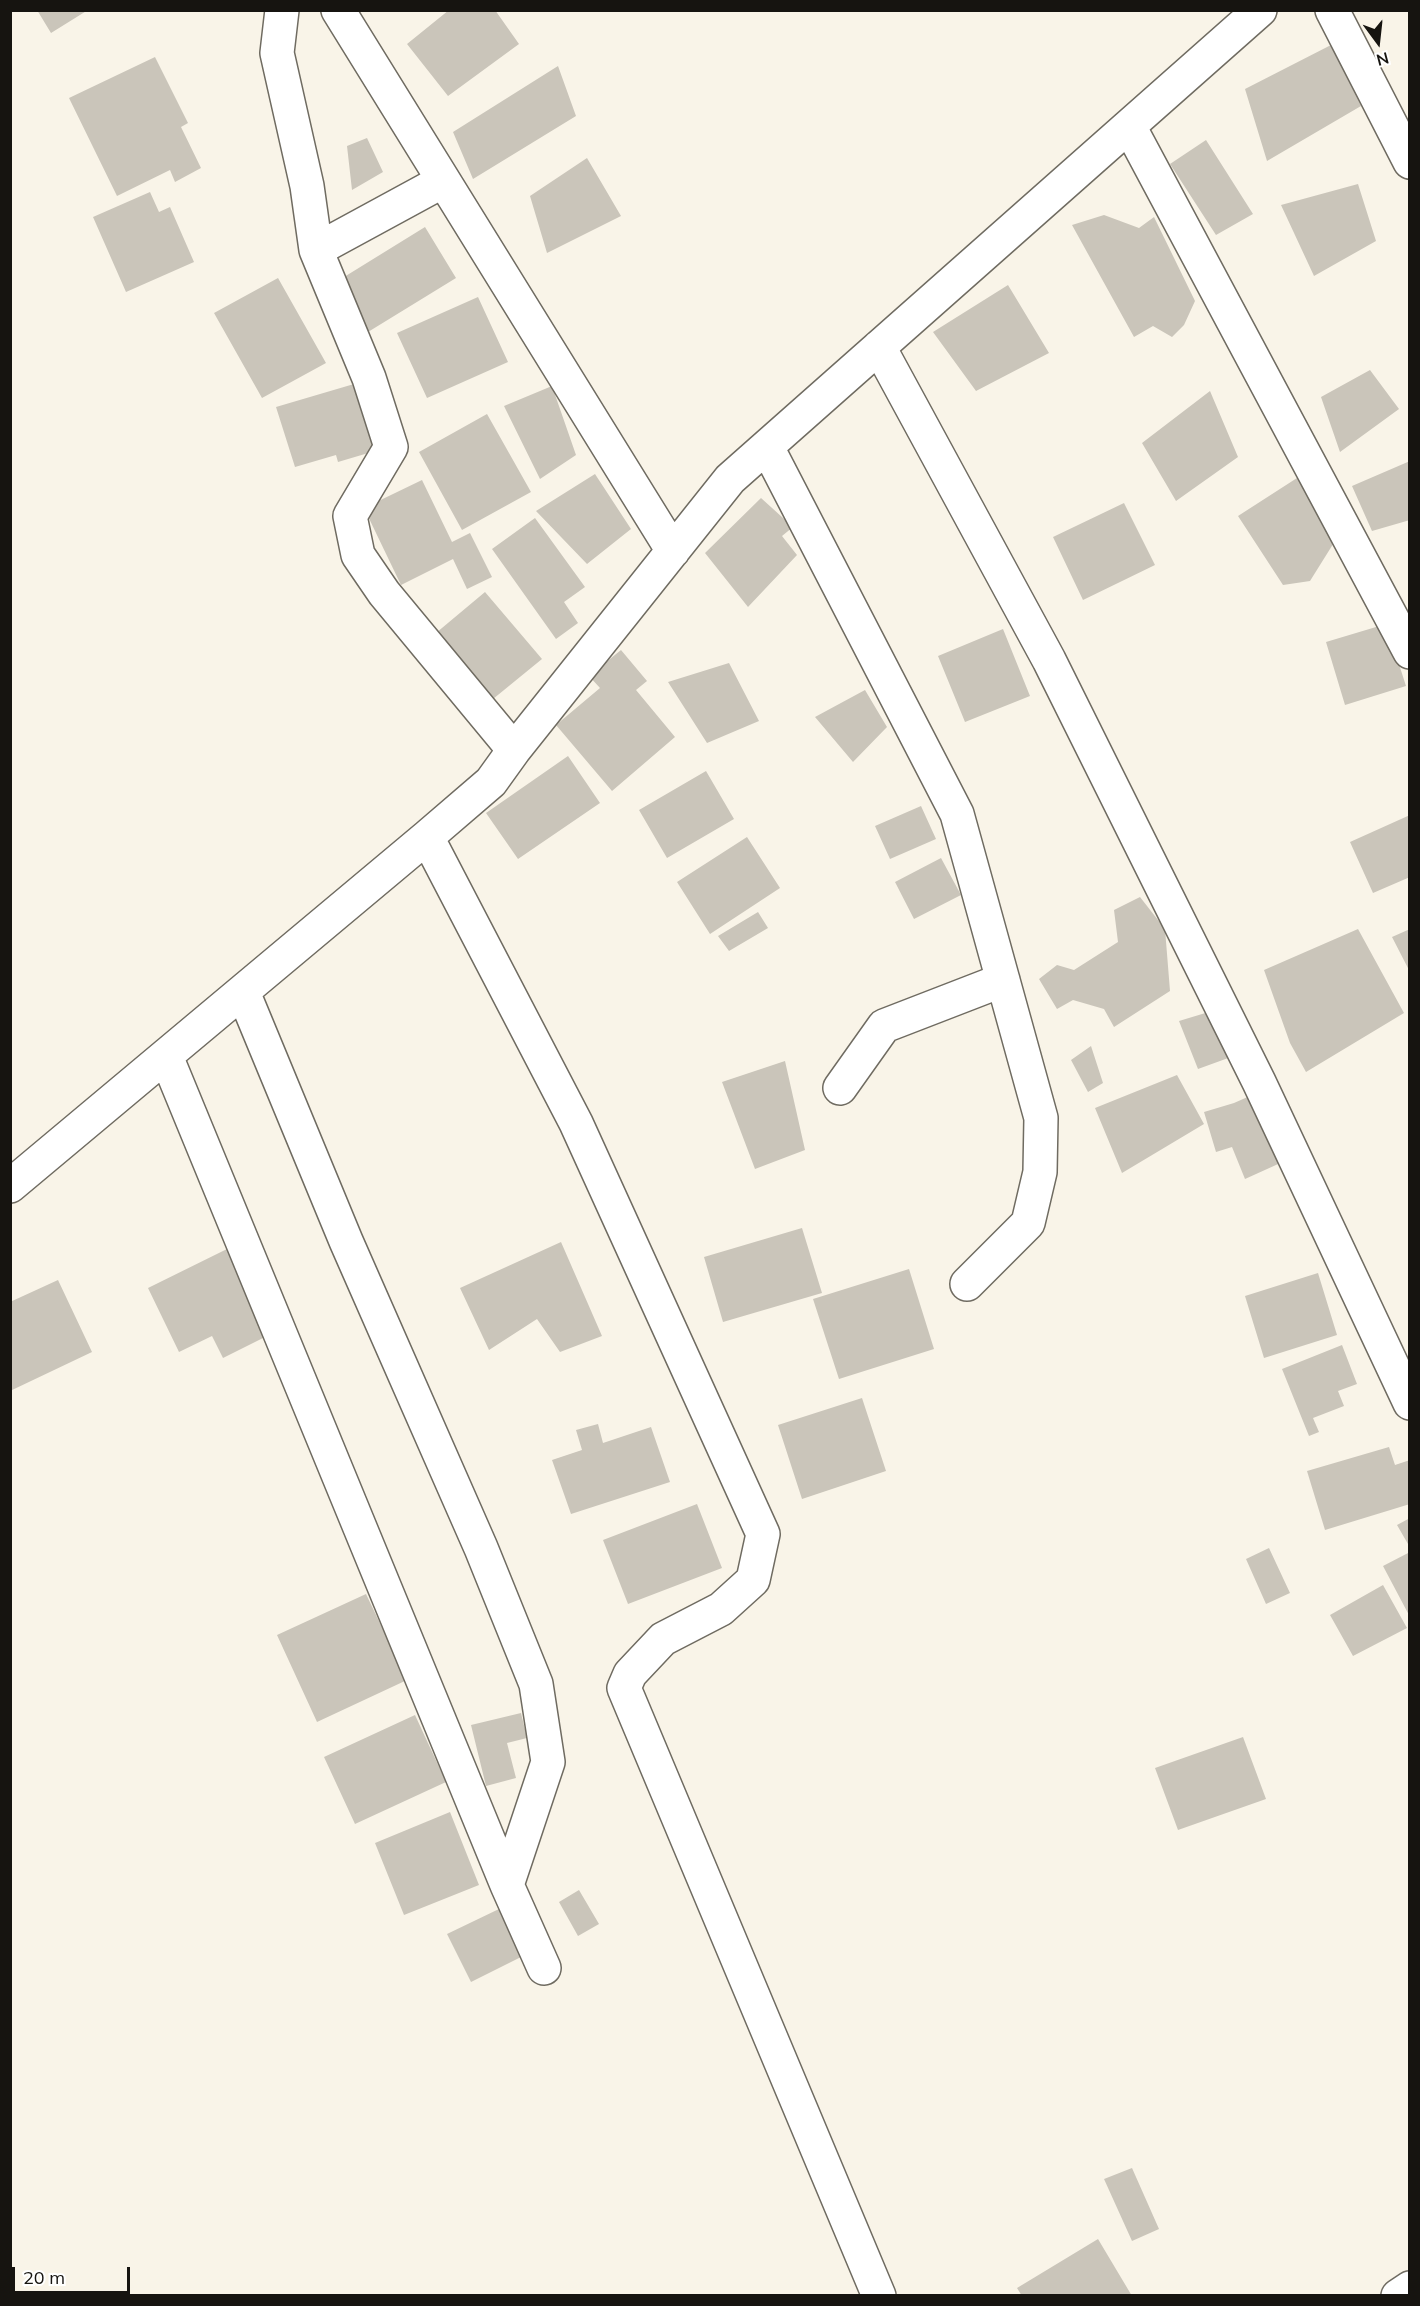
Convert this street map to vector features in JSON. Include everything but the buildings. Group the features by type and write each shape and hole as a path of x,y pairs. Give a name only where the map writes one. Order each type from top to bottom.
{"street":[{"path":"282,10 277,53 307,186 316,250 369,378 391,447 350,516 358,555 384,593 514,750"},
{"path":"338,10 673,551"},
{"path":"10,1186 491,782 730,479 1260,10"},
{"path":"1332,10 1410,162"},
{"path":"1129,126 1410,652"},
{"path":"316,250 443,181"},
{"path":"879,347 1049,660 1259,1082 1410,1403"},
{"path":"767,447 957,814 1041,1118 1040,1172 1028,1223 967,1284"},
{"path":"427,837 576,1123 763,1533 753,1580 721,1609 663,1639 630,1674 624,1688 879,2295"},
{"path":"840,1088 884,1026 1003,980"},
{"path":"243,992 346,1241 482,1548 536,1684 548,1762 507,1886"},
{"path":"166,1056 507,1886 544,1968"},
{"path":"1398,2295 1410,2288"}]}
